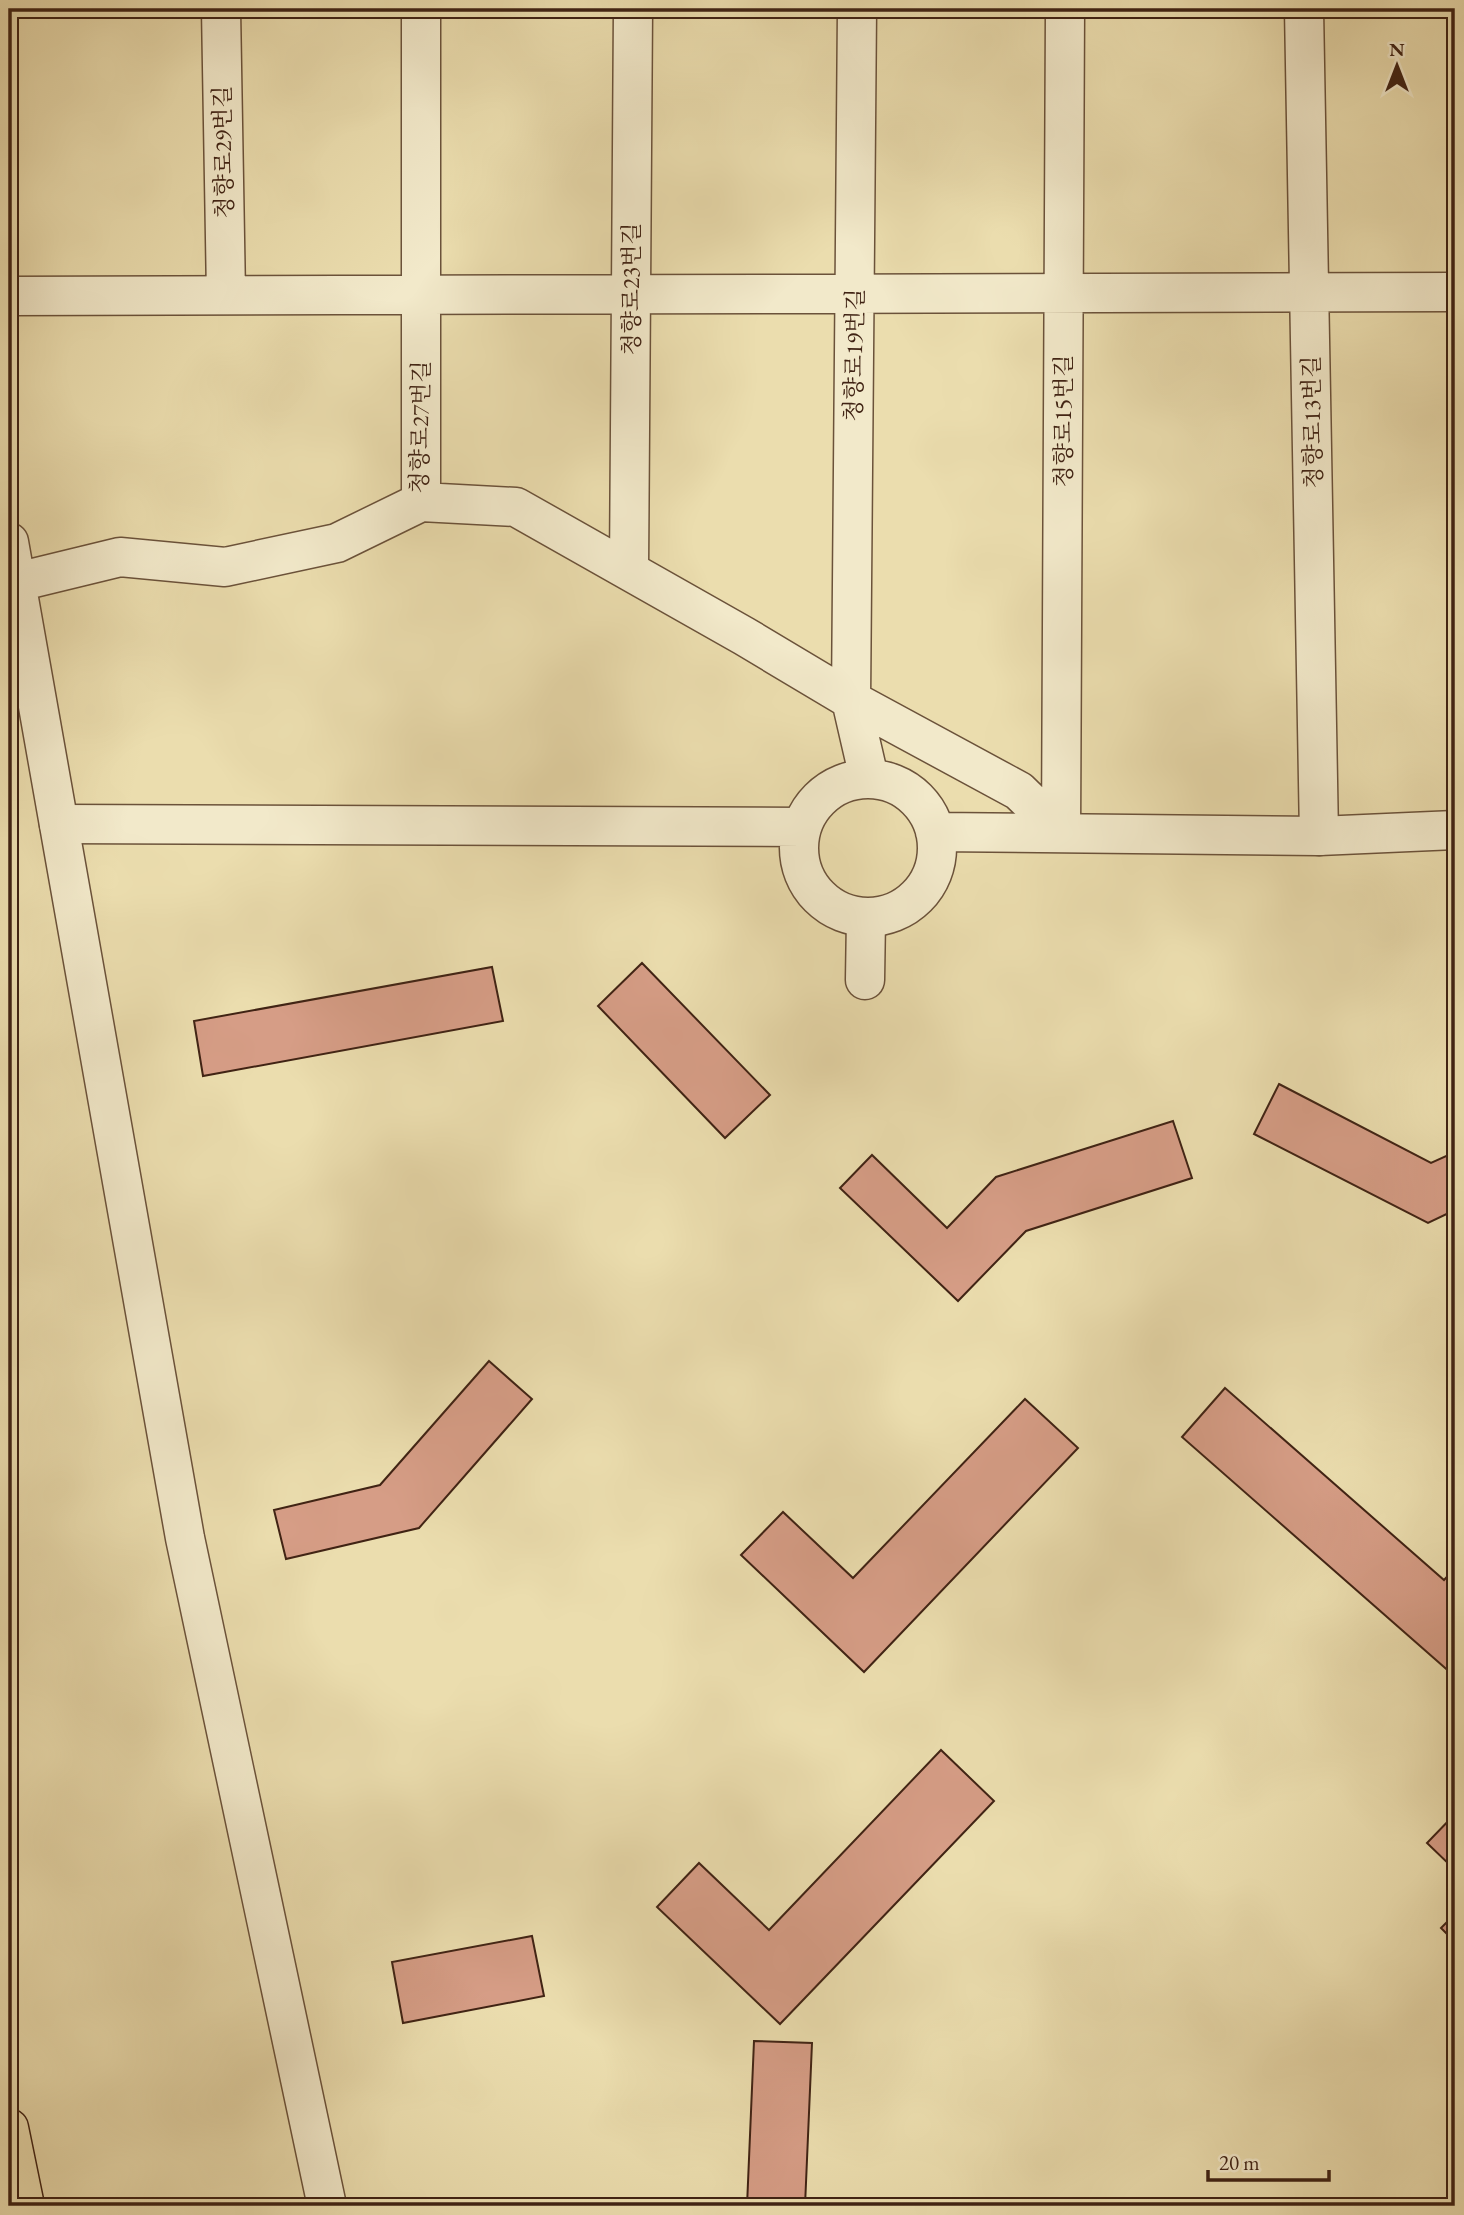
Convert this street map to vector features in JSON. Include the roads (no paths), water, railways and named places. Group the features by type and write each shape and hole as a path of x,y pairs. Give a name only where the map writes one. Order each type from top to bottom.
{"highway":[{"path":"9,2128 24,2206"}],"street":[{"name":"청향로29번길","path":"221,9 226,295"},
{"name":"청향로27번길","path":"12,583 120,556 225,567 337,543 421,502 421,9"},
{"name":"청향로23번길","path":"629,570 633,9"},
{"name":"청향로19번길","path":"857,9 851,701 869,778"},
{"name":"청향로15번길","path":"1061,832 1065,9"},
{"name":"청향로13번길","path":"1304,9 1320,836"},
{"path":"9,296 1455,292"},
{"path":"421,502 516,507 629,570 851,701 1019,791 1061,832"},
{"path":"9,542 12,583 59,824 184,1538 327,2206"},
{"path":"859,778 869,778 883,779 904,788 922,803 934,822 938,844 935,867 925,888 909,904 889,914 866,918 843,913 824,902 808,884 800,863 798,840 804,817 818,798 837,785 859,778"},
{"path":"59,824 802,827"},
{"path":"935,832 1320,836 1455,830"},
{"path":"865,980 866,918"}]}
